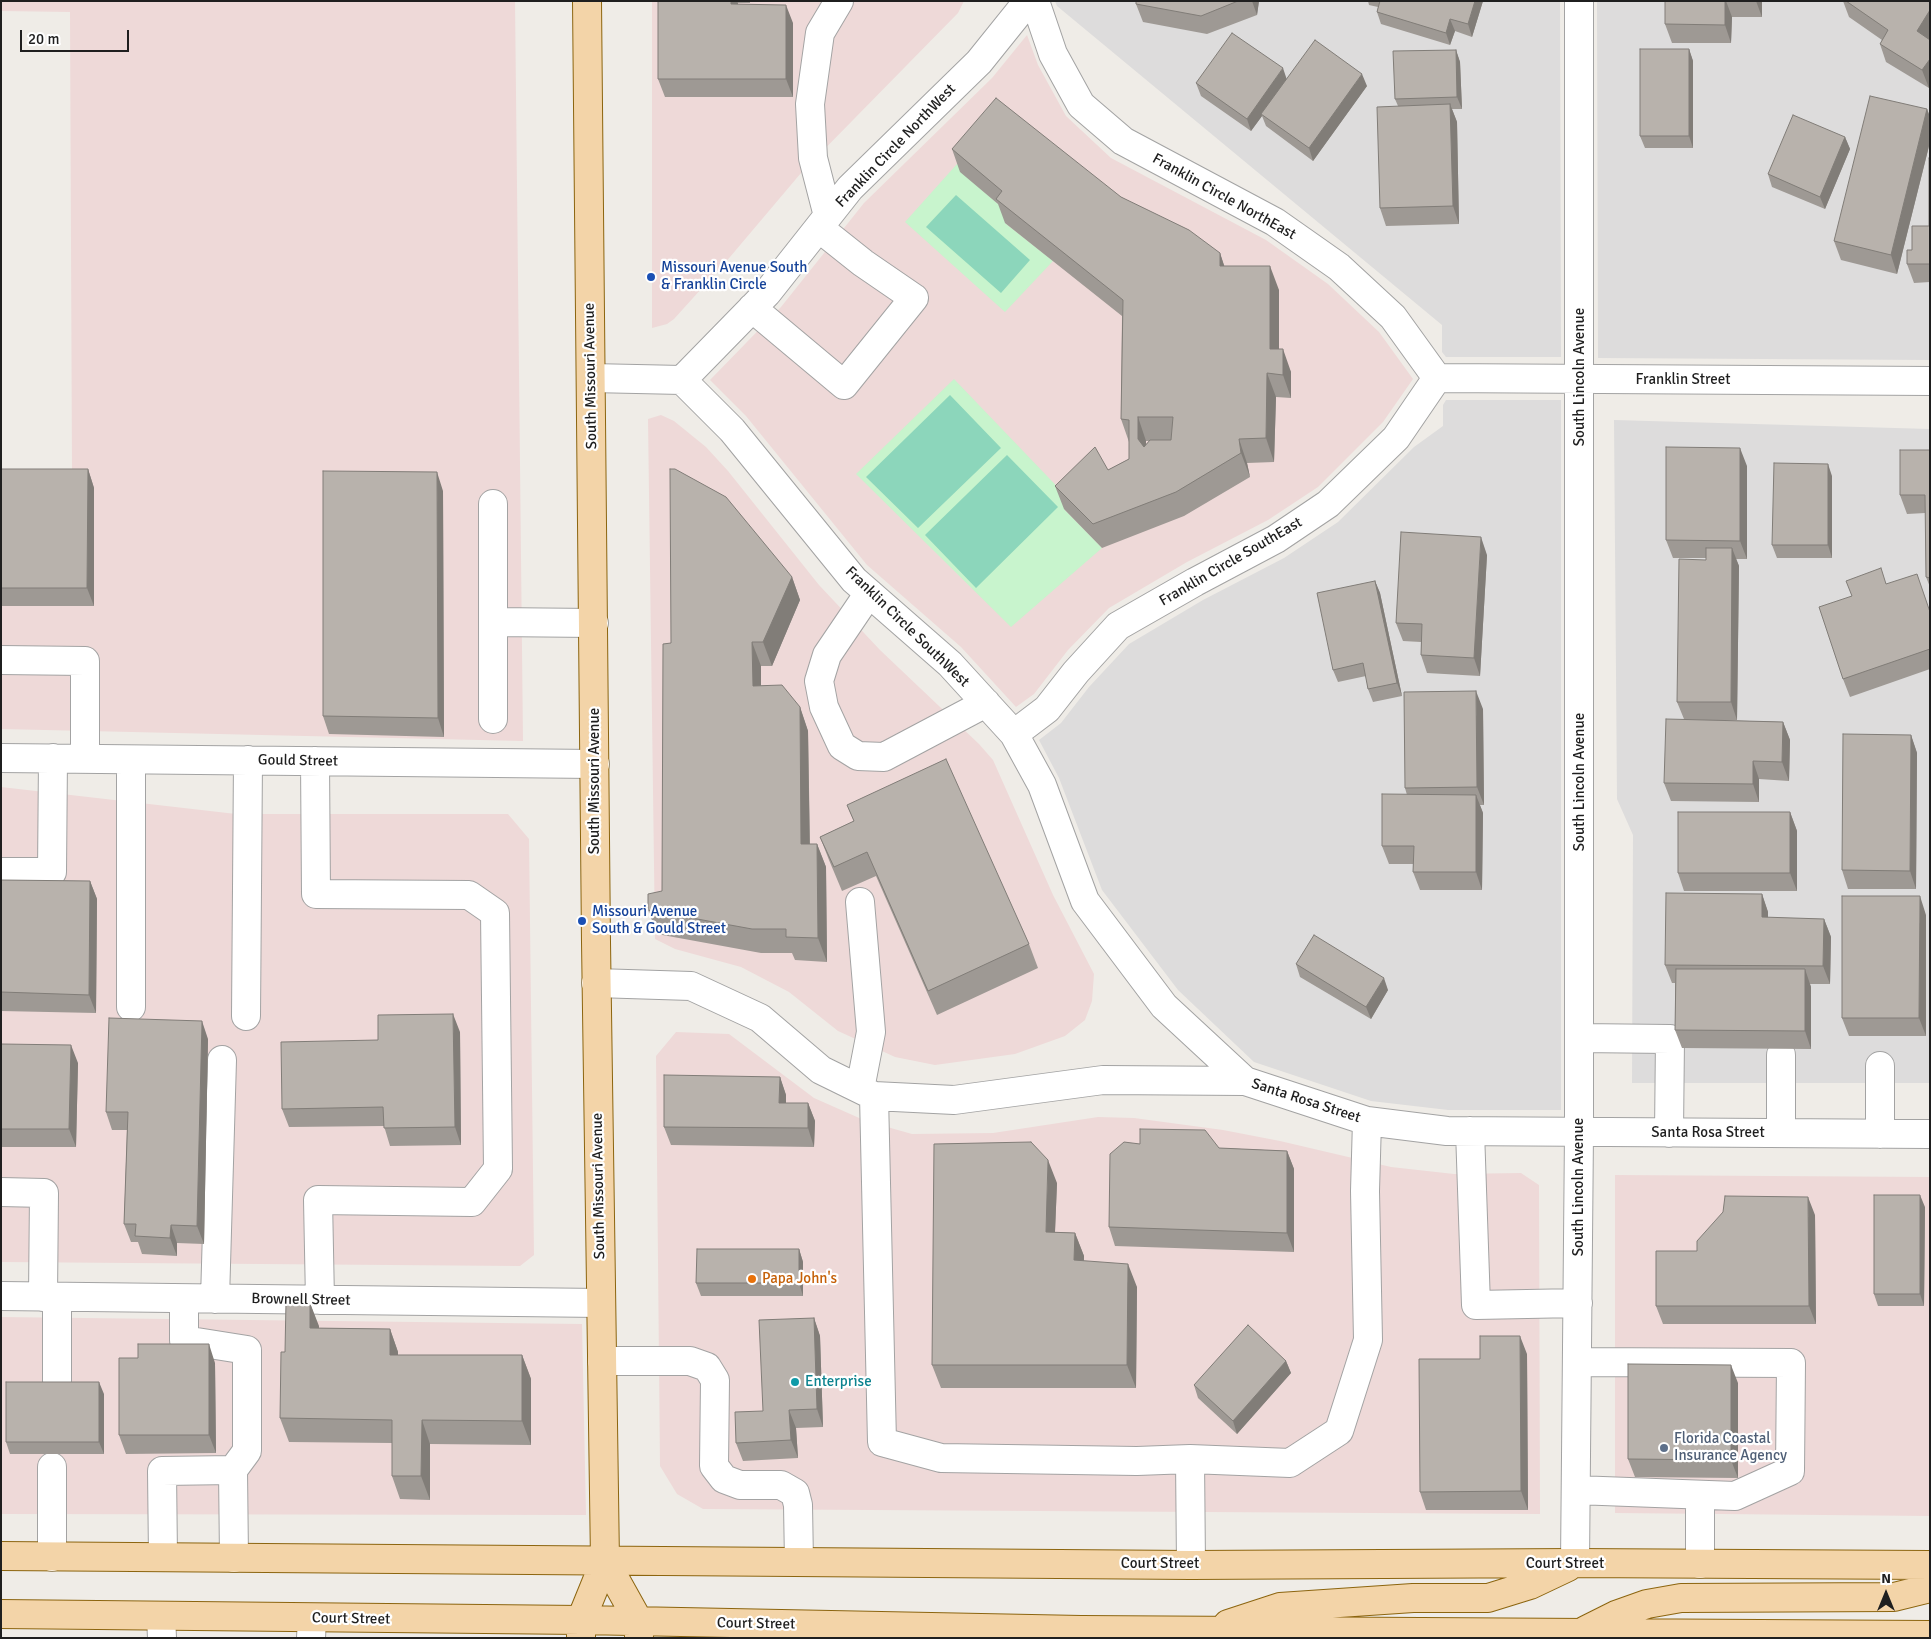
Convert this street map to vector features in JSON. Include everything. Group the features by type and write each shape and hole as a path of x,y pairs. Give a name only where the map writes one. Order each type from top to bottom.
{"main road":[{"name":"South Missouri Avenue","path":"581,1629 605,1561 596,983 588,1"},
{"name":"Court Street","path":"1,1556 1191,1564 1575,1563 1930,1565"},
{"name":"South Missouri Avenue","path":"605,1561 639,1630"},
{"path":"1207,1631 1280,1607 1413,1598 1488,1598 1530,1585 1575,1563"},
{"path":"1579,1635 1616,1615 1647,1604 1681,1598 1894,1597 1930,1588"},
{"name":"Court Street","path":"1,1614 162,1627 312,1628 414,1619 581,1629 639,1630 822,1625 899,1632 1081,1634 1179,1634 1207,1631 1247,1635 1930,1635"},
{"path":"414,1619 451,1638"},
{"path":"784,1638 822,1625"}],"street":[{"path":"752,308 844,385 914,298 862,263 824,222 813,158 810,104 820,33 839,1"},
{"name":"Franklin Circle NorthWest","path":"682,380 767,293 850,188 979,62 1028,1"},
{"name":"Franklin Circle NorthEast","path":"1036,1 1053,54 1082,105 1123,142 1275,222 1339,267 1392,317 1437,378"},
{"name":"South Lincoln Avenue","path":"1575,1563 1579,1132 1579,1"},
{"path":"591,378 682,380"},
{"name":"Franklin Street","path":"1437,378 1930,381"},
{"name":"Franklin Circle SouthEast","path":"1014,734 1047,710 1076,672 1118,626 1195,582 1276,540 1328,504 1396,438 1437,378"},
{"name":"Franklin Circle SouthWest","path":"682,380 732,430 854,580 950,664 1014,734 1042,786 1085,901 1164,1006 1245,1081"},
{"path":"492,504 492,719"},
{"path":"869,593 827,655 819,680 824,707 842,746 858,756 884,757 986,703"},
{"path":"492,622 594,623"},
{"path":"1,660 84,661 85,759"},
{"name":"Gould Street","path":"1,758 595,764"},
{"path":"1,872 52,872 54,758"},
{"path":"131,760 131,1007"},
{"path":"246,1016 248,760"},
{"path":"315,761 316,894 469,895 495,913 498,1169 472,1202 318,1200 320,1300"},
{"path":"860,902 871,1032 867,1092 882,1442 941,1458 1137,1461 1190,1459 1290,1463 1339,1431 1368,1340 1365,1191 1367,1121"},
{"name":"Santa Rosa Street","path":"596,983 691,986 760,1018 821,1070 867,1092 954,1100 1103,1080 1245,1081 1367,1121 1447,1131 1930,1134"},
{"path":"1579,1038 1670,1039 1669,1133"},
{"path":"1781,1055 1781,1133"},
{"path":"215,1299 222,1060"},
{"path":"1880,1066 1880,1134"},
{"path":"1470,1131 1476,1305 1578,1304"},
{"path":"1,1192 44,1193 57,1381"},
{"name":"Brownell Street","path":"1,1296 601,1304"},
{"path":"184,1299 184,1340 247,1350 247,1451 233,1470 234,1558"},
{"path":"602,1361 690,1361 707,1367 715,1380 714,1466 724,1479 740,1485 781,1485 795,1493 798,1506 799,1562"},
{"path":"1576,1490 1735,1496 1790,1471 1792,1363 1577,1362"},
{"path":"1190,1459 1191,1564"},
{"path":"52,1467 52,1557"},
{"path":"163,1557 162,1471 233,1470"},
{"path":"1700,1495 1700,1564"}],"shaded area":[{"path":"1,1 515,1 523,741 1,729 1,473 72,472 70,12 1,11"},
{"path":"652,1 964,1 958,13 801,173 730,257 674,319 667,324 652,328"},
{"path":"1055,1 1560,1 1561,357 1446,357 1442,352 1442,325 1057,6"},
{"path":"1597,1 1930,1 1930,360 1598,358"},
{"path":"1027,35 1038,65 1066,116 1111,158 1266,240 1328,284 1379,332 1413,379 1383,422 1318,487 1268,520 1187,562 1109,608 1068,650 1034,694 1016,707 961,647 867,565 746,416 710,380 781,307 864,203 992,78"},
{"path":"1446,400 1561,400 1561,1110 1448,1110 1371,1101 1254,1062 1178,990 1102,890 1059,778 1039,740 1061,723 1089,687 1129,644 1203,600 1284,558 1338,522 1414,447 1443,426 1443,405"},
{"path":"661,415 674,421 706,447 728,471 819,585 880,650 979,744 993,760 1053,895 1094,974 1092,1001 1085,1020 1065,1036 1015,1054 935,1065 895,1057 838,1031 789,992 741,967 675,949 655,939 648,419"},
{"path":"1614,420 1930,429 1930,1083 1632,1083 1633,835 1617,799"},
{"path":"1,787 236,814 508,814 529,839 534,1255 520,1266 1,1262"},
{"path":"676,1032 729,1034 814,1098 866,1121 912,1134 993,1133 1098,1117 1134,1118 1223,1130 1280,1141 1391,1167 1454,1174 1521,1173 1539,1185 1540,1514 703,1509 677,1494 660,1466 656,1056"},
{"path":"1615,1175 1930,1177 1930,1516 1615,1513"},
{"path":"1,1317 582,1324 586,1515 1,1514"}],"green space":[{"path":"957,164 963,169 961,172 1011,215 1005,223 1053,261 1005,312 905,222"},
{"path":"956,195 1030,260 1001,293 926,227"},
{"path":"954,379 1071,501 1064,509 1102,548 1011,627 856,474"},
{"path":"950,395 1001,448 918,528 866,477"},
{"path":"1007,455 1058,507 976,588 925,535"}],"building":[{"path":"658,1 731,1 731,4 786,5 786,79 658,79"},
{"path":"1136,1 1238,1 1201,16 1136,4"},
{"path":"1380,1 1475,1 1468,24 1450,19 1446,33 1377,12"},
{"path":"1665,1 1725,1 1725,25 1665,24"},
{"path":"1846,1 1930,1 1930,10 1917,31 1930,40 1930,59 1922,70 1880,44 1888,30"},
{"path":"1232,33 1283,68 1247,119 1196,83"},
{"path":"1315,40 1362,74 1309,148 1261,114"},
{"path":"1640,49 1689,49 1689,136 1640,136"},
{"path":"1456,50 1457,97 1395,99 1393,51"},
{"path":"1870,96 1927,109 1891,255 1834,241"},
{"path":"996,98 1121,197 1189,230 1220,253 1220,266 1270,266 1270,349 1283,349 1283,375 1267,373 1266,438 1239,439 1241,453 1176,492 1093,524 1055,486 1095,447 1108,470 1129,459 1129,420 1121,419 1123,300 996,199 1002,191 952,149","holes":["1138,417 1173,417 1171,440 1150,440 1144,447 1138,439"]},
{"path":"1450,104 1453,206 1380,208 1377,107"},
{"path":"1793,115 1845,137 1820,197 1768,174"},
{"path":"1929,158 1930,264 1907,264 1907,250 1912,250 1912,226 1929,226"},
{"path":"1666,447 1740,448 1740,541 1666,540"},
{"path":"1900,450 1930,450 1930,578 1926,577 1925,495 1900,495"},
{"path":"1774,463 1828,464 1828,545 1772,545"},
{"path":"1,469 88,469 87,588 1,588"},
{"path":"670,469 675,469 726,497 792,577 763,642 752,642 753,686 782,685 800,707 801,844 817,844 818,938 786,937 786,929 752,929 648,910 648,894 662,891 663,644 671,643"},
{"path":"323,471 437,472 438,718 323,716"},
{"path":"1401,532 1481,537 1474,658 1421,655 1422,624 1396,623"},
{"path":"1706,548 1732,548 1731,702 1677,702 1679,559 1706,560"},
{"path":"1881,568 1886,584 1917,574 1930,612 1930,649 1843,679 1819,607 1852,596 1846,581"},
{"path":"1375,581 1397,683 1368,689 1363,663 1333,670 1317,593"},
{"path":"1476,691 1477,787 1405,788 1404,692"},
{"path":"1666,719 1783,722 1782,762 1753,761 1753,784 1664,783"},
{"path":"1843,734 1911,735 1910,871 1842,870"},
{"path":"946,759 1029,944 928,991 867,852 834,867 820,837 854,821 847,805"},
{"path":"1382,794 1476,795 1476,872 1413,872 1414,846 1382,846"},
{"path":"1678,812 1790,812 1790,873 1678,873"},
{"path":"1,880 90,881 89,995 1,992"},
{"path":"1666,893 1762,894 1762,917 1824,919 1823,966 1665,965"},
{"path":"1842,896 1920,896 1919,1018 1842,1018"},
{"path":"1314,935 1384,978 1366,1007 1296,964"},
{"path":"1676,969 1805,969 1805,1031 1675,1030"},
{"path":"453,1014 455,1127 384,1128 383,1107 282,1109 281,1042 378,1040 378,1015"},
{"path":"109,1018 202,1021 197,1226 171,1225 170,1238 135,1236 136,1224 124,1224 128,1112 106,1112"},
{"path":"1,1044 71,1045 69,1129 1,1129"},
{"path":"664,1075 780,1077 779,1103 808,1103 808,1128 664,1127"},
{"path":"1140,1129 1205,1130 1219,1148 1287,1151 1287,1233 1109,1227 1110,1154 1124,1142 1140,1144"},
{"path":"1031,1142 1048,1160 1046,1232 1075,1233 1074,1260 1128,1264 1127,1365 932,1365 934,1144"},
{"path":"1874,1195 1920,1195 1920,1294 1874,1294"},
{"path":"1725,1196 1808,1197 1809,1306 1656,1306 1656,1251 1697,1251 1697,1241 1723,1212"},
{"path":"697,1249 799,1249 799,1283 696,1283"},
{"path":"286,1302 310,1303 310,1328 390,1329 390,1355 522,1355 522,1421 422,1420 421,1476 392,1476 392,1420 280,1418 281,1352 285,1352"},
{"name":"Enterprise","path":"814,1318 817,1409 789,1410 791,1440 736,1443 735,1412 763,1411 759,1320"},
{"path":"1248,1325 1286,1361 1233,1421 1194,1385"},
{"path":"1480,1336 1520,1336 1521,1491 1420,1492 1419,1359 1480,1359"},
{"path":"138,1344 209,1344 209,1435 119,1435 119,1358 138,1358"},
{"path":"1628,1364 1731,1365 1731,1460 1628,1459"},
{"path":"6,1382 99,1382 99,1442 6,1442"}],"place":[{"name":"Missouri Avenue South & Franklin Circle","path":"651,277"},
{"name":"Missouri Avenue South & Gould Street","path":"582,921"},
{"name":"Papa John's","path":"752,1279"},
{"name":"Enterprise","path":"795,1382"},
{"name":"Florida Coastal Insurance Agency","path":"1664,1448"}]}
